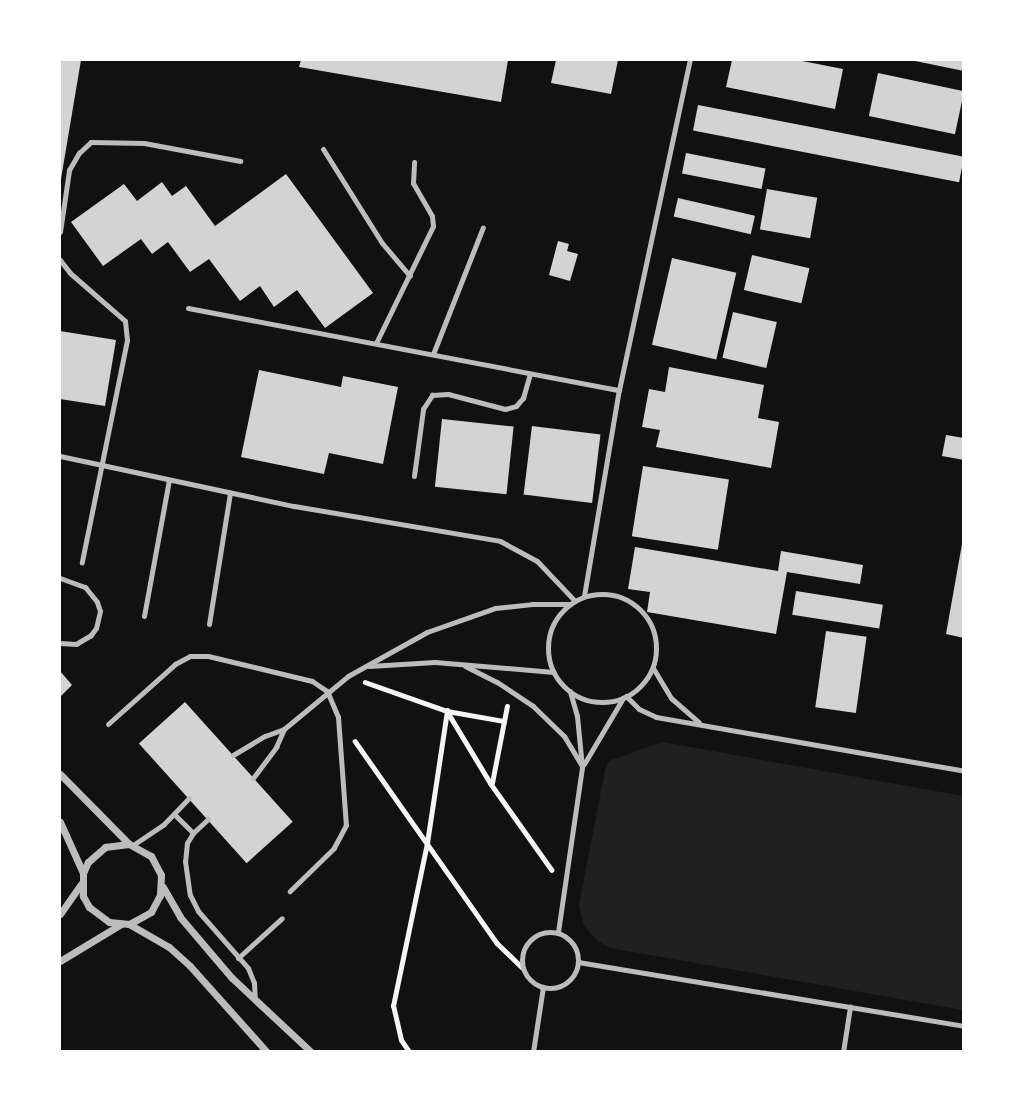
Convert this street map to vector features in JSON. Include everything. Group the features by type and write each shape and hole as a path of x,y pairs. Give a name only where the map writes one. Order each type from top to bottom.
{"street":[{"path":"60,774 131,845 150,856 180,917 232,978 311,1052"},
{"path":"60,822 83,873"},
{"path":"131,845 105,847 96,853 83,873 82,883 89,907 98,916 125,924 169,947 190,966 267,1052"},
{"path":"60,914 82,883"},
{"path":"60,961 151,912 162,885"}],"lane":[{"path":"584,596 619,390 690,60"},
{"path":"60,232 69,170 79,153 91,142 144,143 240,161"},
{"path":"323,149 382,243 410,276"},
{"path":"376,343 410,276 433,221 413,183 414,162"},
{"path":"433,354 483,227"},
{"path":"60,260 125,321 127,340 104,465 82,562"},
{"path":"188,308 619,390"},
{"path":"414,476 423,409 432,395 448,394 505,408 516,406 530,374"},
{"path":"60,456 230,493 500,541 537,561 572,602"},
{"path":"144,616 169,480"},
{"path":"209,624 230,493"},
{"path":"60,578 85,587 97,602 100,611 96,628 91,635 76,643 60,643"},
{"path":"233,755 265,736 284,729 348,676 416,637 495,608 572,602 584,596 605,593 625,598 642,610 653,628 657,648 653,668 642,684 625,697 582,767"},
{"path":"558,932 582,767 578,716 570,691 554,672 548,648 554,624 572,602"},
{"path":"108,724 175,664 190,656 208,656 312,681 327,691 338,717 347,816 344,834 334,848 290,891"},
{"path":"366,666 460,663 519,671 554,672"},
{"path":"460,663 533,706 564,736 582,767"},
{"path":"653,668 671,698 699,722"},
{"path":"570,691 596,701 625,697 639,709 656,717 699,722 964,771"},
{"path":"253,778 276,747 284,729"},
{"path":"131,845 174,814 189,798"},
{"path":"174,814 192,833"},
{"path":"208,819 192,833 185,861 190,895 198,911 252,976 255,1000"},
{"path":"238,958 282,918"},
{"path":"543,932 558,932 569,939 576,949 578,962 572,978 559,987 543,987 530,980 522,967 523,952 530,939 543,932"},
{"path":"578,962 964,1026"},
{"path":"533,1052 543,987"},
{"path":"843,1052 850,1007"}],"path":[{"path":"348,676 447,711 504,721"},
{"path":"491,784 510,691"},
{"path":"447,711 491,784 564,887"},
{"path":"409,1052 401,1040 393,1006 427,842 447,711"},
{"path":"338,717 497,943 522,967"}],"shaded area":[{"path":"662,742 963,796 963,1010 610,948 598,941 584,926 579,905 605,770 609,761"}],"building":[{"path":"60,60 81,60 61,179 60,179"},
{"path":"301,60 508,60 501,102 299,67"},
{"path":"556,60 618,60 611,94 551,83"},
{"path":"732,60 797,60 843,69 835,109 726,87"},
{"path":"964,60 964,71 915,61"},
{"path":"878,73 964,91 955,134 869,116"},
{"path":"698,105 964,157 959,182 693,131"},
{"path":"686,153 766,168 762,189 682,174"},
{"path":"286,174 373,293 325,328 297,290 274,307 260,286 240,301 209,259 190,272 168,242 152,254 141,239 103,266 71,222 124,184 137,201 162,182 172,196 186,186 215,226"},
{"path":"767,189 817,198 810,238 760,229"},
{"path":"678,198 755,216 751,234 674,217"},
{"path":"558,241 569,244 567,251 578,254 570,281 549,275"},
{"path":"752,255 809,268 801,303 744,290"},
{"path":"672,258 736,273 716,360 652,345"},
{"path":"733,312 777,322 766,368 722,358"},
{"path":"60,331 116,340 105,406 60,399"},
{"path":"669,367 764,385 758,418 779,422 771,468 656,447 660,430 642,427 649,389 665,392"},
{"path":"259,370 341,387 343,376 398,387 383,464 329,453 324,474 241,457"},
{"path":"442,419 514,427 506,494 435,487"},
{"path":"532,426 600,434 592,503 524,494"},
{"path":"946,435 964,438 964,460 942,456"},
{"path":"643,466 729,480 718,550 632,536"},
{"path":"962,544 964,545 964,638 946,634"},
{"path":"635,547 778,571 781,551 863,565 860,584 787,572 776,634 647,612 650,592 628,589"},
{"path":"796,591 883,605 879,628 792,615"},
{"path":"826,631 867,637 856,713 815,707"},
{"path":"60,671 72,685 60,697"},
{"path":"185,702 293,822 247,863 139,743"}]}
